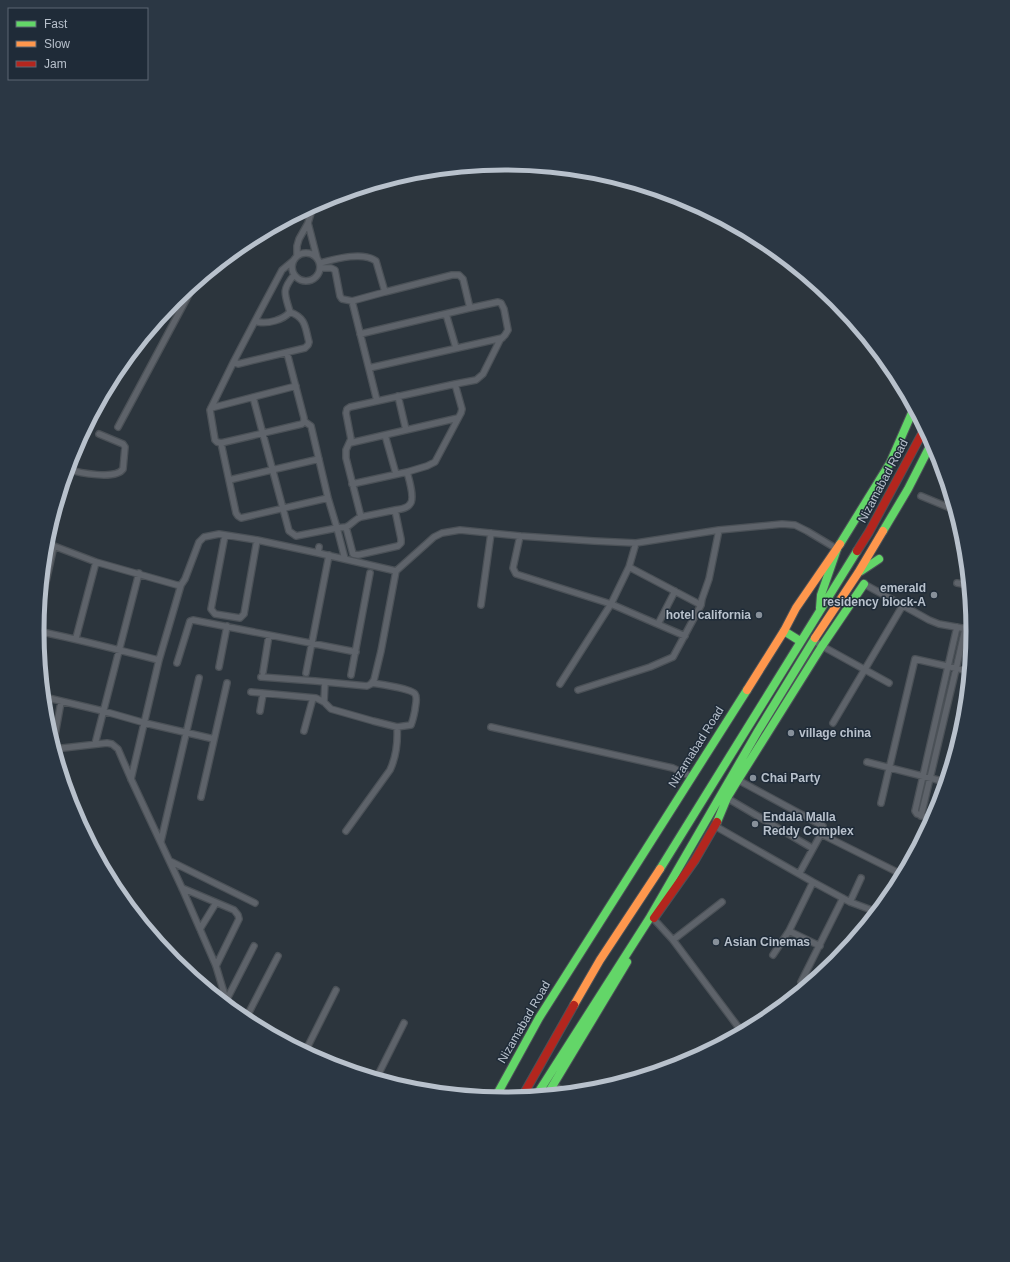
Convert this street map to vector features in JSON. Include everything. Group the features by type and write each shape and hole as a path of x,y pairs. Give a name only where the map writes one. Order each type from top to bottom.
{"main road":[{"name":"Nizamabad Road","path":"498,1092 539,1018 784,631 800,602 837,549 890,463 911,414"},
{"name":"Nizamabad Road","path":"525,1091 600,960 643,896 869,532 921,434"},
{"name":"Nizamabad Road","path":"550,1089 652,918 758,731 828,618 858,574 908,489 928,449"},
{"path":"820,610 821,595 837,549"},
{"path":"858,574 879,559"},
{"name":"Nizamabad Road","path":"540,1091 652,918 695,860 715,826 727,798 738,780 822,646 864,584"},
{"path":"784,631 800,641"}],"street":[{"path":"308,224 319,263 319,273 317,277 309,281 299,280 292,269 299,239 308,224 311,213"},
{"path":"304,421 302,424 221,443 215,440 210,414 211,408 234,361 282,270 295,258 301,254 310,254 319,263 335,270 340,296 342,299 352,301 459,275 463,279 470,308"},
{"path":"319,263 347,257 373,258 376,261 385,292"},
{"path":"290,312 285,292 286,287 294,274"},
{"path":"118,427 188,297"},
{"path":"352,301 377,401"},
{"path":"360,334 498,302 501,303 504,309 508,330 502,338 483,374 476,380 398,396 347,409 346,413 351,439 346,450 346,458 361,517"},
{"path":"256,319 260,323 279,320 287,316 290,312"},
{"path":"234,361 240,364 305,348 309,342 303,320 299,316 290,312"},
{"path":"446,314 456,348"},
{"path":"369,368 502,338"},
{"path":"287,353 304,421 311,426 328,498 345,559"},
{"path":"352,484 407,472 435,462 462,409 455,384"},
{"path":"211,408 296,386"},
{"path":"398,396 406,430"},
{"path":"253,397 288,531 296,536 346,527 352,525 357,518 407,507 411,504 412,499 407,472"},
{"path":"350,443 458,418"},
{"path":"73,471 93,475 115,474 121,471 123,468 126,448 125,445 99,434"},
{"path":"385,435 396,474"},
{"path":"221,443 236,513 241,518 328,498"},
{"path":"229,480 319,459"},
{"path":"921,496 949,507"},
{"path":"346,527 353,554 358,555 398,546 401,543 401,539 395,510"},
{"path":"372,683 381,651 396,571 434,537 442,533 460,530 520,536 636,543 719,530 782,524 795,525 837,549"},
{"path":"578,690 650,667 673,657 700,605 709,579 719,530"},
{"path":"481,605 491,533"},
{"path":"131,779 159,660 181,585 185,579 199,542 204,537 219,534 318,550 329,555 396,571"},
{"path":"225,535 211,609 216,614 240,618 244,614 257,540"},
{"path":"520,536 513,568 516,574 611,604 685,636"},
{"path":"560,684 611,604 629,567 636,543"},
{"path":"48,574 54,546 96,562 181,585"},
{"path":"306,673 329,555"},
{"path":"76,638 96,562"},
{"path":"629,567 700,605"},
{"path":"351,675 370,573"},
{"path":"94,744 139,574"},
{"path":"957,582 963,584"},
{"path":"864,584 929,620 939,624 965,629 922,816"},
{"path":"658,624 674,591"},
{"path":"833,723 903,605"},
{"path":"177,663 191,620 356,652"},
{"path":"219,667 228,626"},
{"path":"926,817 917,814 915,811 957,627"},
{"path":"44,632 76,638 159,660"},
{"path":"251,692 318,699 330,708 397,727 411,725 412,722 416,698 412,691 372,683 367,686 262,675 269,635"},
{"path":"814,640 822,646 889,683"},
{"path":"881,802 915,659 964,670"},
{"path":"161,842 199,678"},
{"path":"324,702 325,682"},
{"path":"201,797 227,683"},
{"path":"260,711 263,694"},
{"path":"304,732 313,698"},
{"path":"49,699 214,739"},
{"path":"56,733 60,702"},
{"path":"936,722 943,723"},
{"path":"346,831 390,770 393,763 398,736 397,727"},
{"path":"491,727 673,768 692,777"},
{"path":"59,747 107,743 118,749 170,861 216,966 225,998"},
{"path":"867,762 941,781"},
{"path":"738,780 821,824 823,827 821,834 798,874"},
{"path":"727,798 812,848"},
{"path":"715,826 850,902 872,910"},
{"path":"821,834 897,872"},
{"path":"170,861 255,903"},
{"path":"850,902 861,878"},
{"path":"774,955 813,882"},
{"path":"182,888 234,910 238,915 239,919 216,966"},
{"path":"801,982 843,898"},
{"path":"673,940 722,902"},
{"path":"200,929 216,903"},
{"path":"652,918 673,940 739,1028"},
{"path":"788,931 820,946"},
{"path":"229,1000 254,946"},
{"path":"248,1014 278,956"},
{"path":"307,1047 336,990"},
{"path":"379,1074 404,1023"},
{"path":"553,1085 559,1089"}],"traffic: fast":[{"path":"840,544 890,463 911,414"},
{"path":"883,531 908,489 928,449"},
{"path":"820,608 821,595 837,549"},
{"path":"660,869 857,551"},
{"path":"861,571 879,559"},
{"path":"717,822 727,798 738,780 822,646 864,584"},
{"path":"784,631 800,641"},
{"path":"539,1091 649,919 758,731 815,638"},
{"path":"498,1092 539,1018 747,690"},
{"path":"550,1089 627,962"}],"traffic: slow":[{"path":"815,638 858,573 883,531"},
{"path":"747,690 784,631 796,608 840,544"},
{"path":"574,1005 600,960 660,869"}],"traffic: jam":[{"path":"857,551 869,532 921,435"},
{"path":"654,918 695,860 717,822"},
{"path":"525,1091 574,1005"}],"place":[{"name":"emerald residency block-A","path":"934,595"},
{"name":"hotel california","path":"759,615"},
{"name":"village china","path":"791,733"},
{"name":"Chai Party","path":"753,778"},
{"name":"Endala Malla Reddy Complex","path":"755,824"},
{"name":"Asian Cinemas","path":"716,942"}]}
